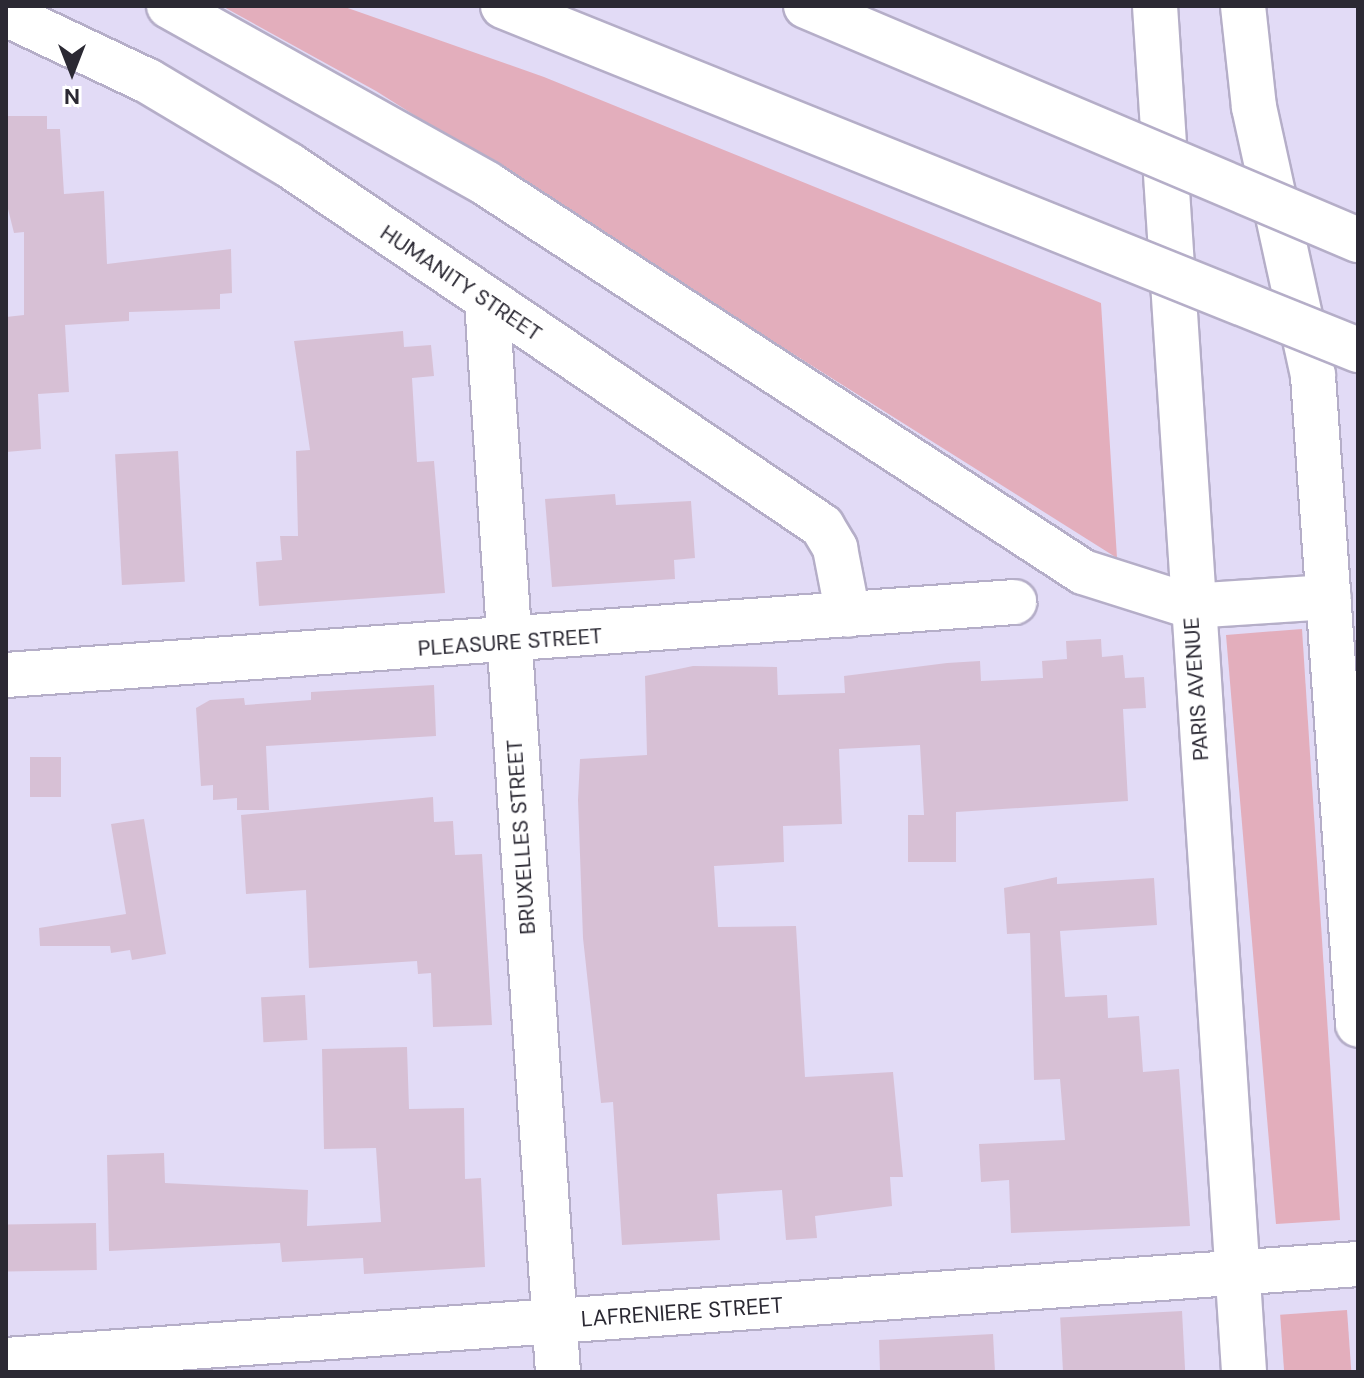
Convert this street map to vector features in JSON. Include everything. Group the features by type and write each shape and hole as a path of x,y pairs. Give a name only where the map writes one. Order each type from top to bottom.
{"main road":[{"path":"169,6 487,184 1083,572 1190,606 1343,595"},
{"path":"503,6 1358,350"},
{"path":"806,6 1358,240"},
{"name":"PARIS AVENUE","path":"1155,6 1190,606 1244,1372"},
{"path":"1243,6 1254,107 1313,376 1343,595 1358,1024"},
{"name":"HUMANITY STREET","path":"6,14 199,111 822,526 835,548 848,615"},
{"name":"BRUXELLES STREET","path":"487,301 507,643 558,1372"},
{"name":"PLEASURE STREET","path":"6,675 507,643 1014,602"},
{"name":"LAFRENIERE STREET","path":"6,1360 1358,1264"}],"shaded area":[{"path":"222,6 342,6 544,77 1101,303 1117,558 376,91"},
{"path":"1302,629 1340,1220 1276,1224 1226,635"},
{"path":"1347,1310 1351,1372 1284,1372 1280,1315"}],"building":[{"path":"6,116 47,116 47,129 60,129 64,194 104,191 107,264 231,249 232,293 220,294 220,309 129,312 129,321 65,325 69,392 38,394 41,449 6,452 6,317 24,315 24,232 14,233 6,201"},
{"path":"403,331 404,347 431,345 434,376 412,378 417,462 434,461 445,593 259,606 256,562 282,560 280,536 298,536 296,451 310,450 294,341"},
{"path":"178,451 185,582 122,585 115,454"},
{"path":"615,494 616,505 691,501 695,558 674,560 675,579 552,587 545,499"},
{"path":"1101,639 1102,657 1123,655 1125,678 1144,677 1146,708 1123,709 1128,801 956,812 956,862 908,862 908,815 924,815 920,745 839,749 842,824 783,826 784,862 714,866 718,927 796,926 805,1077 893,1072 903,1177 890,1177 892,1206 815,1216 817,1238 786,1240 782,1190 717,1194 720,1240 622,1245 613,1102 601,1103 583,938 578,800 580,759 647,755 645,676 693,666 777,667 778,695 845,693 844,676 947,663 980,661 981,681 1043,678 1042,661 1067,659 1066,641"},
{"path":"434,685 436,736 266,746 269,810 237,810 237,798 213,800 213,785 201,786 196,708 210,700 244,698 245,705 311,700 311,692"},
{"path":"30,757 61,757 61,797 30,797"},
{"path":"433,797 434,822 453,821 455,855 482,854 492,1025 433,1027 431,973 418,974 417,961 309,968 306,890 246,894 241,815"},
{"path":"144,819 166,954 132,960 130,950 111,953 110,946 40,946 39,928 126,914 111,824"},
{"path":"1057,877 1057,884 1154,878 1157,925 1060,931 1065,997 1107,995 1108,1018 1139,1016 1143,1072 1179,1069 1190,1226 1011,1233 1009,1180 981,1182 979,1144 1065,1140 1060,1079 1034,1080 1030,933 1007,934 1004,888"},
{"path":"305,995 307,1040 263,1042 261,997"},
{"path":"407,1047 409,1109 464,1108 465,1179 481,1178 485,1267 364,1274 363,1258 282,1262 280,1243 109,1251 107,1155 164,1153 165,1183 308,1190 307,1226 381,1222 376,1148 324,1149 322,1049"},
{"path":"96,1223 97,1270 7,1272 6,1225"},
{"path":"1182,1311 1185,1372 1063,1372 1060,1317"},
{"path":"993,1334 995,1372 880,1372 879,1340"}]}
